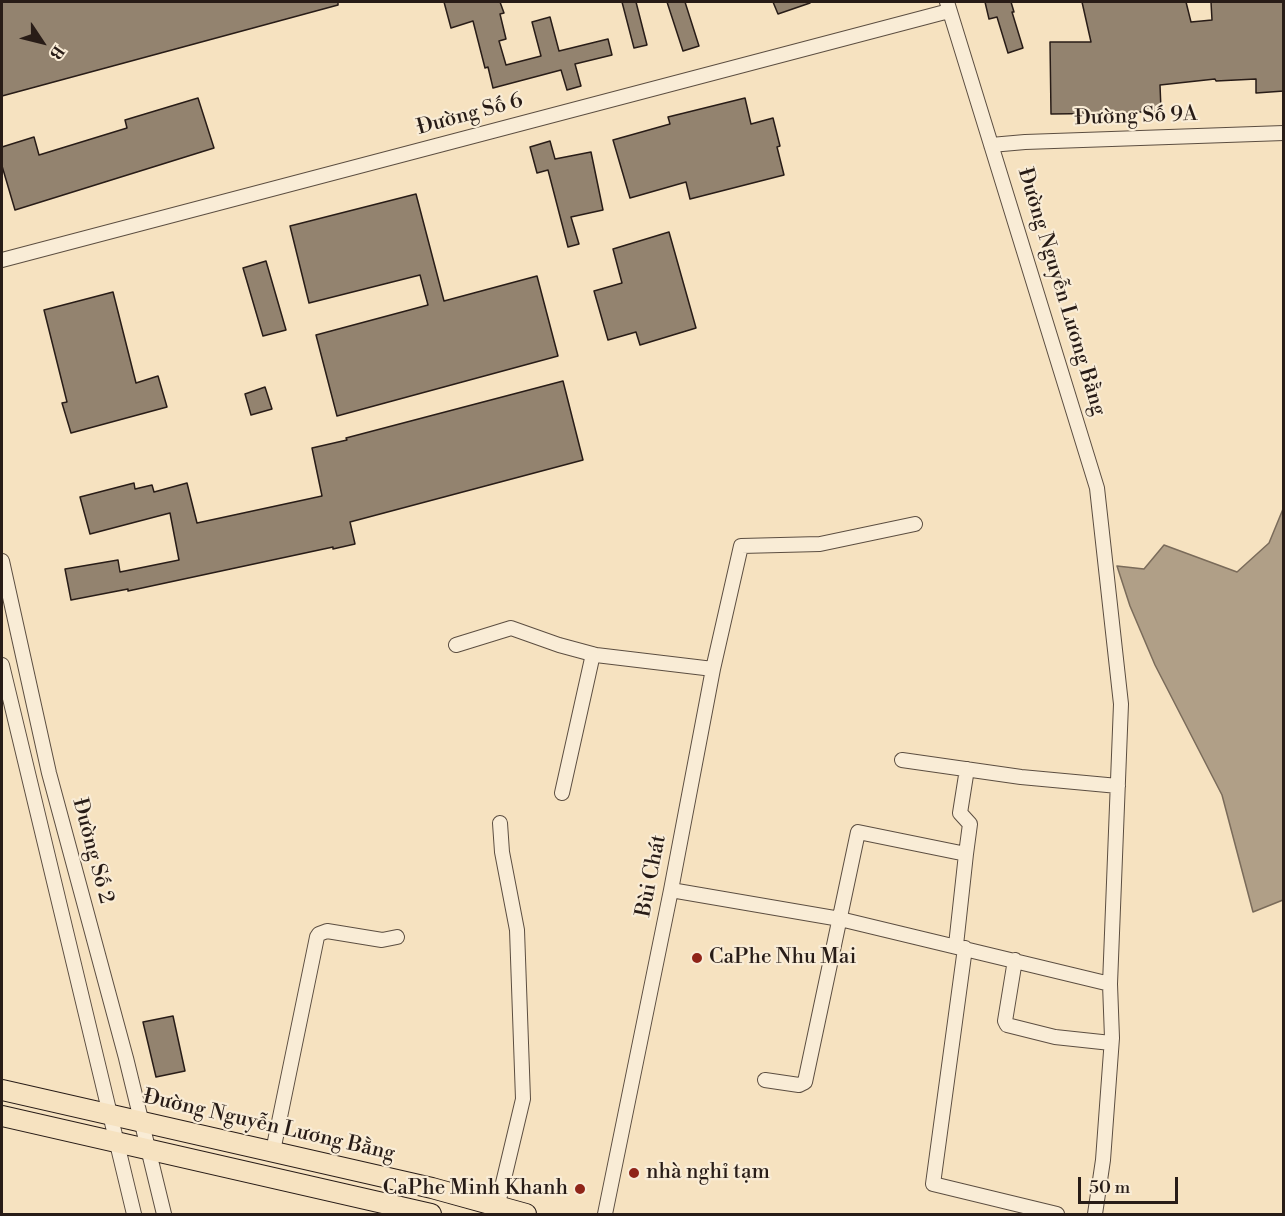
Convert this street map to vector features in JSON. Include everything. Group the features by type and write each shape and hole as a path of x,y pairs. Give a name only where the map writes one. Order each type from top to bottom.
{"highway":[{"name":"Đường Nguyễn Lương Bằng","path":"2,1090 432,1188 526,1215"},
{"path":"2,1116 430,1215"}],"street":[{"name":"Đường Nguyễn Lương Bằng","path":"948,6 1097,488 1121,704 1110,984 1111,1043 1103,1160 1095,1215"},
{"name":"Đường Số 6","path":"2,260 948,6"},
{"name":"Đường Số 9A","path":"991,145 1284,134"},
{"name":"Bùi Chát","path":"605,1215 672,890 713,669 741,546 820,544 915,524"},
{"name":"Đường Số 2","path":"2,561 49,773 142,1122 164,1215"},
{"path":"456,645 511,628 593,654 713,669"},
{"path":"562,793 593,654"},
{"name":"Đường Số 2","path":"2,665 134,1215"},
{"path":"10,704 33,699"},
{"path":"903,760 1021,777 1118,786"},
{"path":"968,769 960,805 960,813 970,825 960,946 933,1184 1057,1215"},
{"path":"497,1208 523,1099 517,930 502,852 500,823"},
{"path":"765,1080 799,1085 805,1082 858,832 966,854"},
{"path":"672,890 840,919 960,946 1110,984"},
{"path":"273,1151 319,933 327,931 382,940 397,937"},
{"path":"1015,960 1005,1021 1007,1025 1018,1030 1055,1037 1111,1043"}],"shaded area":[{"path":"1283,509 1283,900 1253,912 1222,795 1155,665 1130,606 1117,566 1144,569 1164,545 1237,572 1269,543"}],"building":[{"path":"2,2 338,2 338,5 2,96"},
{"path":"444,2 500,2 504,13 500,14 506,39 499,41 506,65 541,56 532,22 550,17 559,51 608,39 612,55 575,64 581,86 567,90 561,70 493,88 488,67 485,68 473,21 451,28"},
{"path":"622,2 636,2 647,45 634,48"},
{"path":"667,2 685,2 699,46 683,51"},
{"path":"773,2 810,2 810,3 778,14"},
{"path":"985,2 1011,2 1023,48 1008,53 997,17 989,19"},
{"path":"1082,2 1186,2 1191,22 1212,20 1211,2 1284,2 1284,91 1256,93 1256,79 1216,81 1215,79 1160,85 1161,110 1130,113 1051,114 1050,42 1091,42"},
{"path":"198,98 214,148 15,210 2,166 2,147 34,137 39,155 127,128 125,120"},
{"path":"745,98 751,124 773,118 784,175 690,199 686,182 630,198 613,140 670,124 668,117"},
{"path":"550,141 555,159 591,152 603,210 571,217 579,244 568,247 548,170 537,173 530,147"},
{"path":"416,194 444,301 537,276 558,356 337,416 316,335 428,305 420,275 309,303 290,226"},
{"path":"669,232 696,328 640,345 636,332 608,340 594,291 622,283 613,249"},
{"path":"266,261 286,330 263,336 243,268"},
{"path":"113,292 136,383 158,376 167,407 71,433 62,403 67,402 44,310"},
{"path":"563,381 583,460 350,522 355,544 128,591 128,589 71,600 65,569 118,560 120,572 179,560 170,513 90,534 80,497 134,483 135,489 152,485 154,492 187,483 197,523 322,496 312,448"},
{"path":"265,387 272,409 251,415 245,394"},
{"path":"173,1016 185,1071 156,1077 143,1022"}],"place":[{"name":"CaPhe Nhu Mai","path":"697,958"},
{"name":"nhà nghỉ tạm","path":"634,1173"},
{"name":"CaPhe Minh Khanh","path":"580,1189"}]}
